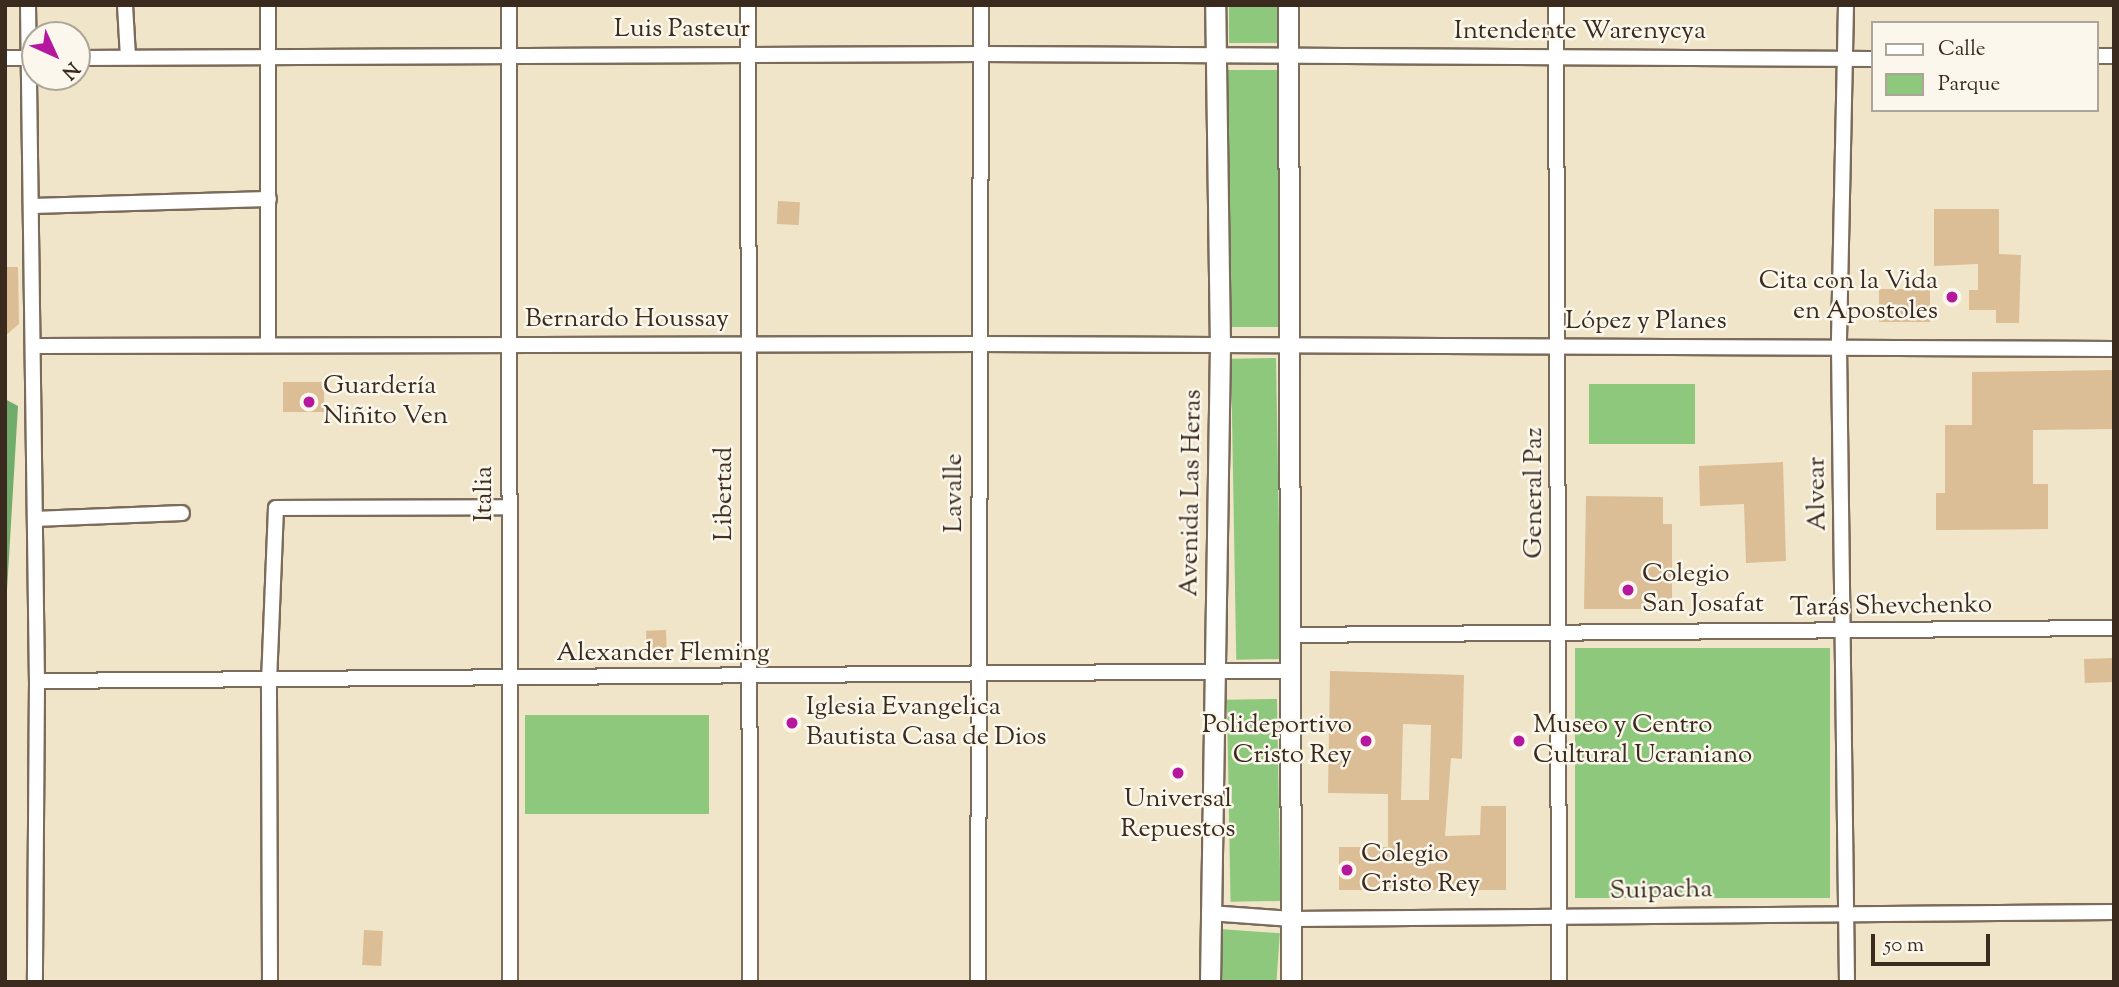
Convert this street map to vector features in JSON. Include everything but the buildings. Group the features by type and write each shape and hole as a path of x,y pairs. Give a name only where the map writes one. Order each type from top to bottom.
{"main road":[{"name":"Avenida Las Heras","path":"1210,982 1220,348 1215,5"},
{"path":"1288,5 1292,982"}],"street":[{"path":"125,5 128,57"},
{"path":"268,5 268,344"},
{"name":"Italia","path":"509,5 510,982"},
{"name":"Libertad","path":"748,5 750,982"},
{"name":"Lavalle","path":"978,982 981,5"},
{"name":"General Paz","path":"1556,5 1559,982"},
{"name":"Alvear","path":"1846,5 1839,346 1846,633 1847,982"},
{"name":"Luis Pasteur","path":"91,58 268,54 1287,55"},
{"name":"Intendente Warenycya","path":"1287,55 1870,59"},
{"path":"32,91 37,681 35,982"},
{"path":"31,206 269,199"},
{"name":"Bernardo Houssay","path":"33,346 980,344 1220,348"},
{"name":"López y Planes","path":"1220,348 1288,345 2114,349"},
{"path":"270,982 269,682 276,508 509,507"},
{"path":"35,519 182,513"},
{"name":"Tarás Shevchenko","path":"1290,635 1846,633 2114,628"},
{"name":"Alexander Fleming","path":"37,681 269,682 1289,671"},
{"name":"Suipacha","path":"1209,913 1292,919 1559,918 1847,912 2114,912"}],"green space":[{"path":"1229,5 1279,5 1279,43 1229,43"},
{"path":"1225,70 1278,70 1278,327 1225,327"},
{"path":"1276,358 1281,659 1236,660 1231,359"},
{"path":"1589,384 1695,384 1695,444 1589,444"},
{"path":"5,399 18,406 5,624"},
{"path":"1575,648 1830,648 1830,898 1575,898"},
{"path":"1277,699 1281,901 1231,902 1227,700"},
{"path":"525,715 709,715 709,814 525,814"},
{"path":"1220,929 1280,933 1276,982 1216,982"}],"place":[{"name":"Cita con la Vida en Apostoles","path":"1952,297"},
{"name":"Guardería Niñito Ven","path":"309,402"},
{"name":"Colegio San Josafat","path":"1628,590"},
{"name":"Iglesia Evangelica Bautista Casa de Dios","path":"792,723"},
{"name":"Polideportivo Cristo Rey","path":"1366,741"},
{"name":"Museo y Centro Cultural Ucraniano","path":"1519,741"},
{"name":"Universal Repuestos","path":"1178,773"},
{"name":"Colegio Cristo Rey","path":"1347,870"}]}
